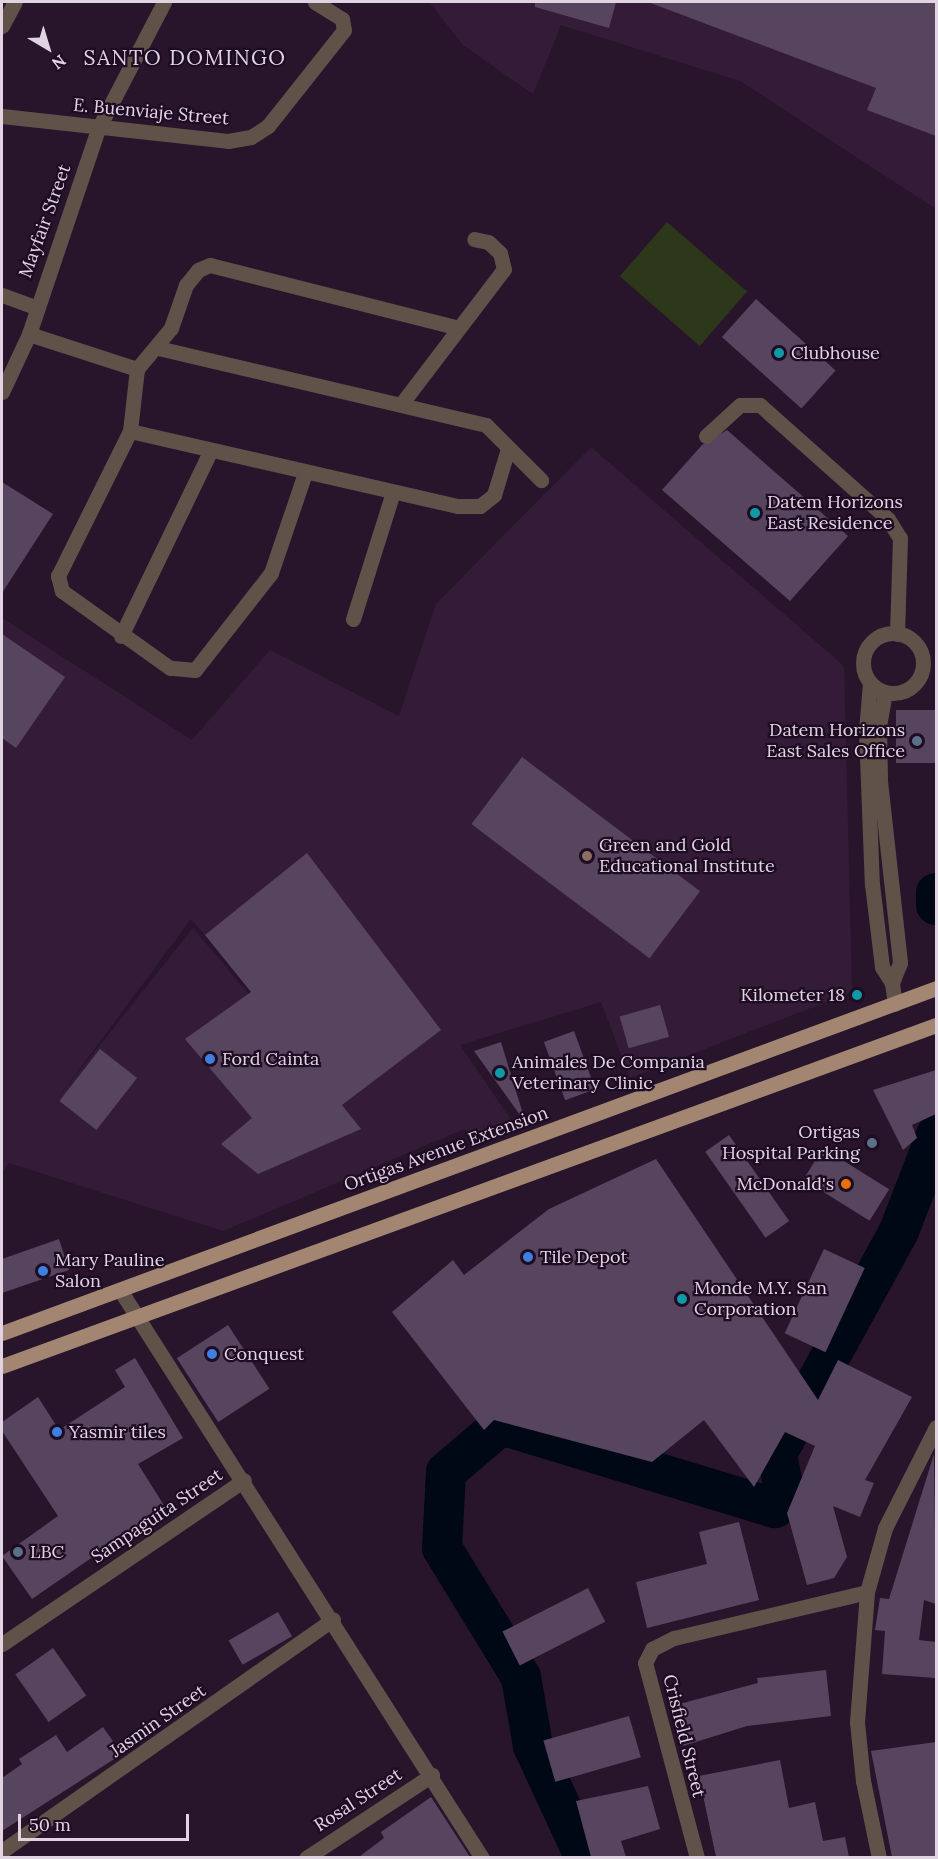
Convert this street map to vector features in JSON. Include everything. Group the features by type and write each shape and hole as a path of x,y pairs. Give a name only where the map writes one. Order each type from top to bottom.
{"main road":[{"name":"Ortigas Avenue Extension","path":"2,1333 936,988"},
{"path":"2,1366 936,1025"}],"street":[{"path":"2,26 15,2"},
{"name":"Mayfair Street","path":"2,392 29,334 35,307 98,129 164,2"},
{"name":"E. Buenviaje Street","path":"2,116 98,129 228,141 251,137 268,126 338,42 342,19 315,2"},
{"path":"402,403 455,327 504,269 500,253 488,242 474,239"},
{"path":"305,473 271,573 205,662 195,670 170,668 121,636 62,591 58,576 130,431 137,369 158,348 186,285 210,265 455,327"},
{"path":"2,295 35,307"},
{"path":"29,334 137,369"},
{"path":"130,431 210,452 393,492 480,506 494,495 507,452 505,440 486,425 402,403 158,348"},
{"path":"706,436 740,405 760,405 888,519 900,538 897,634"},
{"path":"121,636 210,452"},
{"path":"507,452 521,458 541,480"},
{"path":"353,619 393,492"},
{"path":"870,683 885,692 911,687 922,672 915,643 897,634 880,637 867,649 863,667 870,683 866,731 872,884 882,967 892,983 895,1004"},
{"path":"885,692 879,727 880,781 900,963 892,983"},
{"path":"120,1290 333,1619 482,1857"},
{"path":"879,1857 863,1781 857,1722 867,1592 885,1528 936,1427"},
{"name":"Sampaguita Street","path":"2,1644 244,1480"},
{"name":"Crisfield Street","path":"697,1857 645,1663 652,1649 674,1638 867,1592"},
{"name":"Jasmin Street","path":"2,1851 333,1619"},
{"name":"Rosal Street","path":"306,1857 432,1775"}],"shaded area":[{"path":"429,2 936,2 936,209 740,81 561,25 533,94 463,45"},
{"path":"591,447 844,666 852,992 630,1078 601,1002 460,1045 514,1124 478,1137 464,1129 223,1231 9,1163 2,1173 2,618 192,740 270,650 399,716 436,604","holes":["191,919 353,1118 193,928 58,1098"]}],"green space":[{"path":"667,222 747,292 700,346 620,276"}],"building":[{"path":"535,2 616,2 609,28 535,7"},
{"path":"648,2 936,2 936,136 867,110 876,88"},
{"name":"Clubhouse","path":"756,299 836,371 801,408 722,337"},
{"name":"Datem Horizons East Residence","path":"727,430 848,536 790,601 662,490 702,445"},
{"path":"2,482 53,514 2,593"},
{"path":"2,634 65,677 16,748 2,738"},
{"name":"Datem Horizons East Sales Office","path":"896,710 936,710 936,763 896,763"},
{"path":"522,757 700,891 650,958 471,824"},
{"path":"307,853 441,1030 342,1105 361,1129 258,1174 221,1144 252,1118 185,1039 251,992 205,935"},
{"path":"660,1005 669,1037 629,1048 620,1017"},
{"path":"574,1031 595,1089 565,1100 544,1042"},
{"name":"Animales De Compania Veterinary Clinic","path":"501,1042 523,1114 520,1115 474,1051"},
{"path":"100,1049 137,1078 96,1130 59,1101"},
{"path":"936,1070 936,1114 912,1125 917,1138 903,1150 873,1090"},
{"path":"729,1135 789,1221 765,1238 705,1152"},
{"name":"McDonald's","path":"823,1148 889,1189 870,1221 803,1179"},
{"path":"656,1159 818,1400 838,1360 912,1397 865,1480 874,1483 860,1517 833,1506 847,1557 834,1578 807,1585 787,1513 815,1446 785,1432 754,1487 704,1420 652,1462 494,1420 484,1430 392,1312 453,1260 464,1275 549,1209"},
{"path":"59,1239 69,1270 2,1293 2,1259"},
{"path":"824,1249 865,1268 825,1352 785,1333"},
{"path":"228,1325 269,1389 218,1422 177,1358"},
{"path":"135,1358 183,1438 138,1464 165,1507 32,1599 2,1556 58,1516 2,1431 2,1422 38,1397 59,1430 125,1387 115,1370"},
{"path":"934,1454 936,1604 924,1600 919,1640 936,1642 935,1678 882,1674 885,1631 875,1630 880,1598 889,1599"},
{"path":"739,1522 759,1600 647,1628 636,1582 707,1564 699,1532"},
{"path":"588,1588 605,1622 520,1665 502,1632"},
{"path":"278,1612 292,1636 243,1665 229,1640"},
{"path":"53,1648 86,1696 49,1722 15,1674"},
{"path":"826,1670 831,1716 747,1726 683,1746 672,1706 758,1683 757,1678"},
{"path":"629,1716 641,1757 555,1782 543,1741"},
{"path":"103,1727 122,1754 2,1831 2,1778 22,1764 19,1759 56,1735 67,1752"},
{"path":"936,1742 936,1857 892,1857 871,1751"},
{"path":"780,1760 789,1808 815,1802 823,1841 845,1837 849,1857 716,1857 699,1776"},
{"path":"648,1786 660,1829 621,1841 626,1857 591,1857 576,1801"},
{"path":"431,1797 470,1857 359,1857 384,1838 381,1832"}],"waterway":[{"path":"936,893 936,905"},
{"path":"585,1858 533,1746 521,1677 442,1548 446,1472 501,1425 775,1508 784,1490 777,1454 899,1231 936,1135"}],"place":[{"name":"Clubhouse","path":"779,353"},
{"name":"Datem Horizons East Residence","path":"755,513"},
{"name":"Datem Horizons East Sales Office","path":"917,741"},
{"name":"Green and Gold Educational Institute","path":"587,856"},
{"name":"Kilometer 18","path":"857,995"},
{"name":"Ford Cainta","path":"210,1059"},
{"name":"Animales De Compania Veterinary Clinic","path":"500,1073"},
{"name":"Ortigas Hospital Parking","path":"872,1143"},
{"name":"McDonald's","path":"846,1184"},
{"name":"Tile Depot","path":"528,1257"},
{"name":"Mary Pauline Salon","path":"43,1271"},
{"name":"Monde M.Y. San Corporation","path":"682,1299"},
{"name":"Conquest","path":"212,1354"},
{"name":"Yasmir tiles","path":"57,1432"},
{"name":"LBC","path":"18,1552"}],"district":[{"name":"SANTO DOMINGO","path":"185,58"}]}
